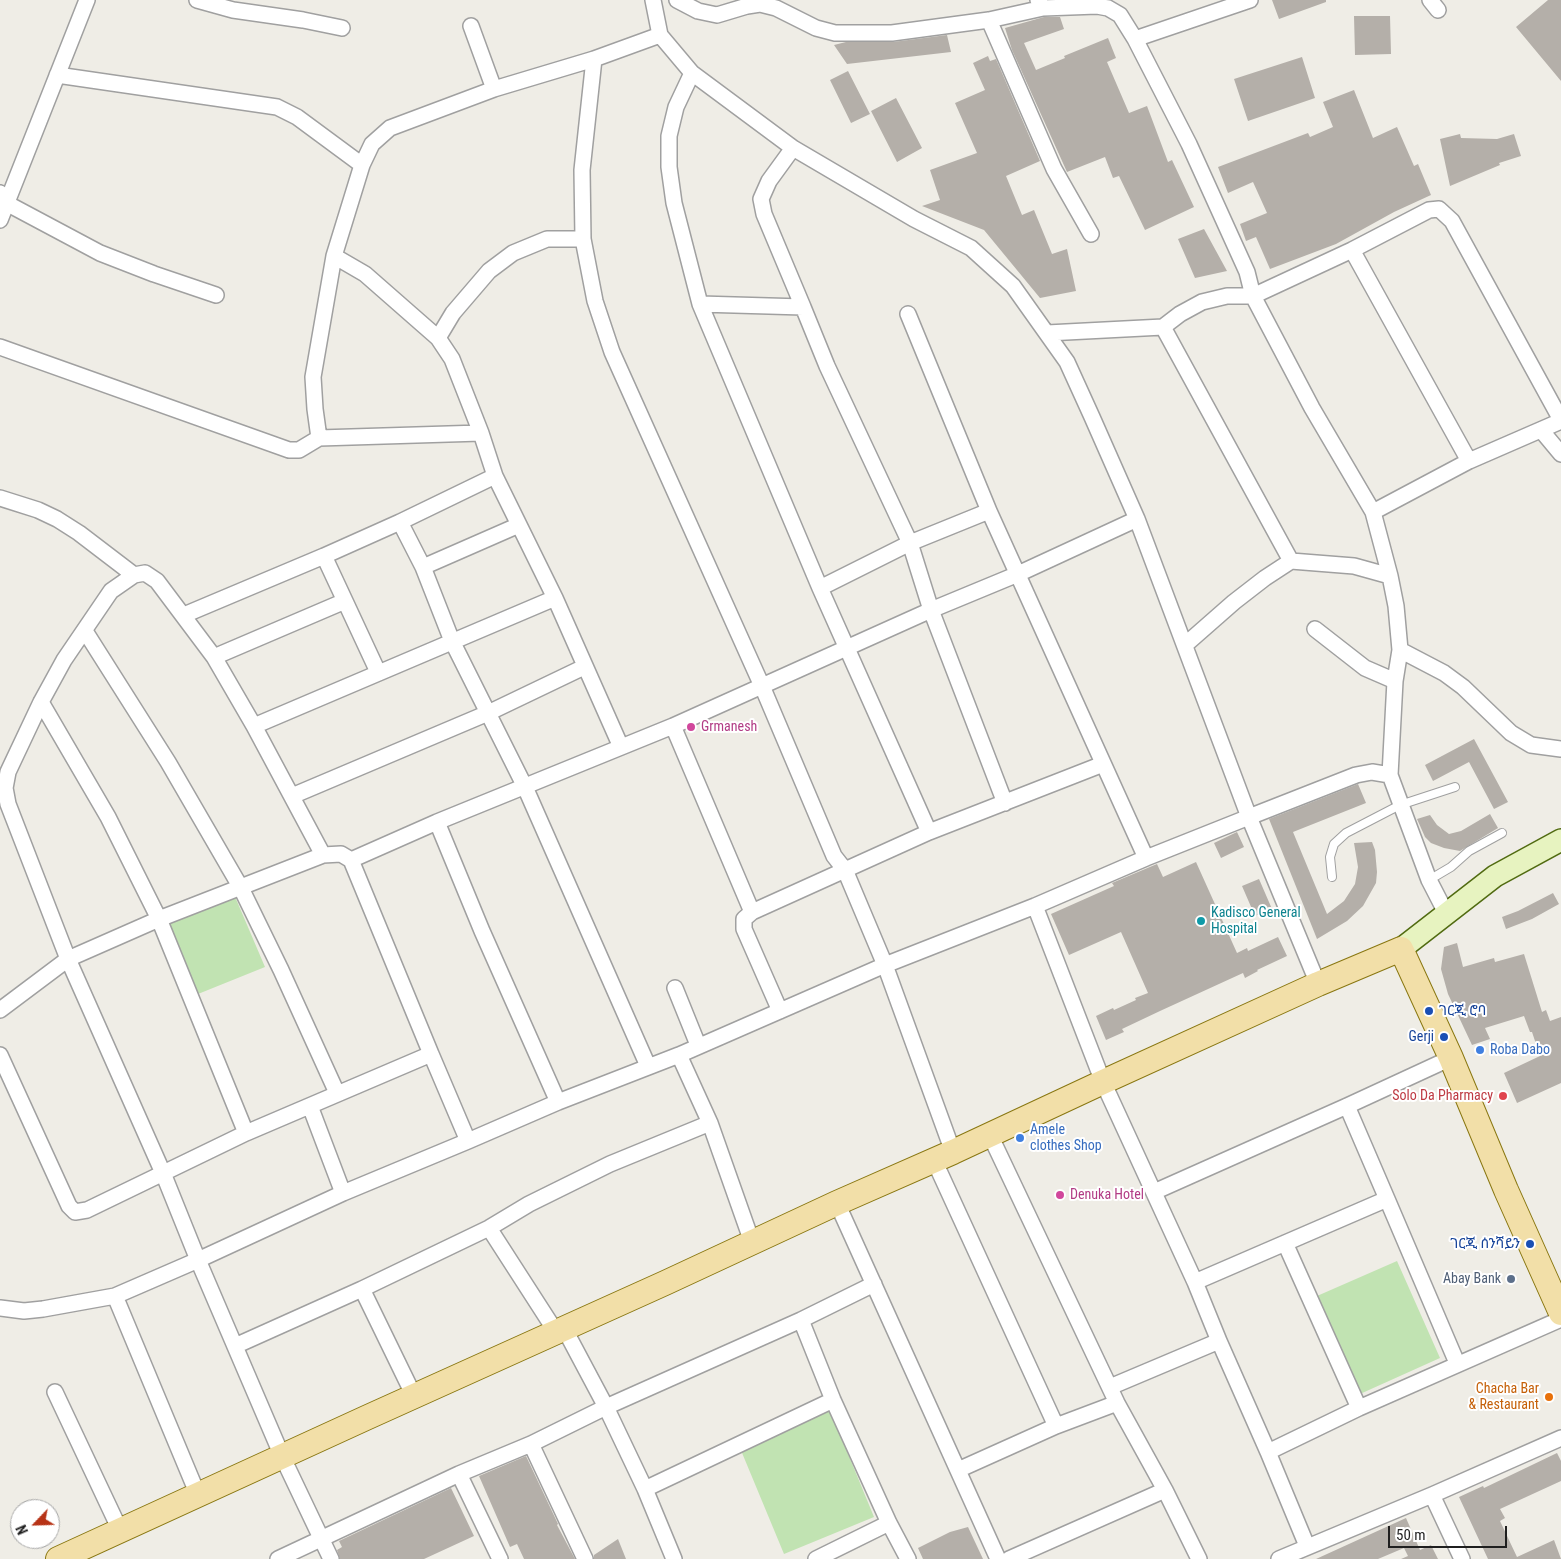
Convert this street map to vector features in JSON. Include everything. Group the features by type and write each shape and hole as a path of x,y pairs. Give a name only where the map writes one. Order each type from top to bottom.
{"main road":[{"path":"71,1556 120,1530 282,1456 1318,984 1401,949 1495,876 1561,840"},
{"path":"1401,949 1451,1058 1506,1190 1561,1313"}],"street":[{"path":"0,220 4,199 87,0"},
{"path":"197,0 233,10 303,20 342,28"},
{"path":"653,0 660,34 692,73 793,148 914,219 971,248 1013,286 1048,333 1067,362 1137,519 1249,817 1318,984"},
{"path":"677,0 698,11 716,15 747,6 774,4 816,28 835,33 892,33 989,20 1040,4 1097,6 1108,8 1120,15 1135,39 1193,152 1246,272 1253,296 1312,408 1374,512 1396,606 1400,650 1395,681 1390,775 1429,880 1446,913"},
{"path":"1135,39 1250,0"},
{"path":"989,20 1054,169 1091,234"},
{"path":"471,26 494,89"},
{"path":"318,438 313,377 334,256 362,165 372,144 390,128 494,89 594,58 660,34"},
{"path":"594,58 582,170 583,239 594,301 612,352 762,686 834,856 845,870 885,965 943,1156 1056,1426"},
{"path":"692,73 676,107 669,136 669,167 674,203 700,304 820,588 929,832"},
{"path":"57,75 277,107 297,117 362,165"},
{"path":"793,148 769,181 761,199 764,214 827,366 910,543 930,610 1005,803"},
{"path":"4,199 100,253 216,296"},
{"path":"1048,333 1163,327 1180,314 1202,302 1227,296 1253,296 1352,250 1429,210 1439,209 1452,221 1561,420 1469,461 1374,512"},
{"path":"438,338 453,313 489,271 514,253 547,239 583,239"},
{"path":"1352,250 1469,461"},
{"path":"334,256 365,274 438,338 452,359 481,433 495,476 555,598 621,747"},
{"path":"700,304 804,307"},
{"path":"908,314 989,511 1146,858"},
{"path":"1163,327 1292,562"},
{"path":"0,347 289,450 299,450 318,438 481,433"},
{"path":"1540,430 1561,454"},
{"path":"184,615 324,556 495,476"},
{"path":"0,498 38,510 57,519 134,574"},
{"path":"820,588 910,543 989,511"},
{"path":"351,860 437,822 672,726 930,610 1018,574 1137,519"},
{"path":"400,522 423,567 452,641 525,787 648,1066"},
{"path":"423,567 519,525"},
{"path":"324,556 378,672"},
{"path":"1185,645 1234,602 1265,578 1292,562 1354,566 1390,576"},
{"path":"323,855 254,726 214,657 158,581 145,574 134,574 111,591 64,660 8,772 5,788 8,804 68,959 163,1173 282,1456 331,1559"},
{"path":"254,726 555,598"},
{"path":"214,657 345,601"},
{"path":"1315,629 1365,668 1395,681"},
{"path":"85,630 168,762 241,888 337,1093"},
{"path":"1400,650 1444,673 1464,687 1511,733 1532,745 1561,749"},
{"path":"292,796 488,712 584,667"},
{"path":"42,702 108,817 159,920 246,1132"},
{"path":"672,726 752,912"},
{"path":"780,1012 744,929 744,919 752,912 929,832 1103,764"},
{"path":"0,1308 24,1311 115,1296 343,1193 468,1142 558,1102 780,1012 885,965 1035,906 1146,858 1356,774 1372,772 1390,775"},
{"path":"437,822 482,931 558,1102"},
{"path":"0,1010 68,959 159,920 323,855 340,854 351,860 468,1142"},
{"path":"1035,906 1103,1082 1196,1282 1219,1341 1307,1546"},
{"path":"675,988 698,1045"},
{"path":"0,1056 69,1206 75,1212 87,1210 246,1132 431,1054"},
{"path":"679,1054 710,1123 752,1242"},
{"path":"1154,1192 1451,1058"},
{"path":"310,1106 343,1193"},
{"path":"1348,1106 1457,1364"},
{"path":"235,1346 362,1289 490,1228 529,1204 610,1164 710,1123"},
{"path":"990,1135 1118,1404 1165,1490 1199,1559"},
{"path":"1196,1282 1388,1199"},
{"path":"837,1203 998,1559"},
{"path":"490,1228 560,1330 606,1407 645,1489 674,1559"},
{"path":"1285,1243 1359,1408"},
{"path":"278,1559 459,1474 531,1444 606,1407 801,1320 874,1284"},
{"path":"362,1289 414,1396"},
{"path":"115,1296 198,1495"},
{"path":"1268,1452 1359,1408 1561,1319"},
{"path":"801,1320 833,1400 889,1523 908,1559"},
{"path":"1110,1387 1219,1341"},
{"path":"55,1392 120,1530"},
{"path":"645,1489 833,1400"},
{"path":"958,1470 1056,1426 1118,1404"},
{"path":"1279,1559 1432,1495 1561,1438"},
{"path":"531,1444 584,1559"},
{"path":"459,1474 500,1559"},
{"path":"1009,1559 1165,1490"},
{"path":"1432,1495 1462,1559"},
{"path":"816,1559 889,1523"}],"lane":[{"path":"1332,877 1330,857 1334,844 1346,833 1400,805 1455,787"},
{"path":"1429,880 1451,867 1468,852 1502,833"}],"green space":[{"path":"233,892 265,967 198,994 167,919"},
{"path":"1397,1261 1440,1358 1360,1394 1317,1296"},
{"path":"830,1410 874,1517 784,1554 740,1448"}],"building":[{"path":"1272,0 1326,0 1326,2 1279,19"},
{"path":"1548,0 1561,0 1561,81 1516,27"},
{"path":"1354,16 1390,16 1391,54 1355,55"},
{"path":"1044,17 1060,17 1064,29 1024,43 1036,70 1108,38 1116,58 1107,62 1129,113 1147,106 1168,162 1172,160 1194,207 1145,230 1119,176 1113,178 1105,157 1067,172 1012,50 1005,28"},
{"path":"947,35 951,52 847,64 834,45 846,42 893,42"},
{"path":"988,56 990,61 996,59 1040,161 1006,176 1022,215 1034,210 1052,254 1067,249 1076,291 1040,298 984,230 922,206 940,200 930,170 977,153 955,103 985,90 973,63"},
{"path":"1302,57 1315,98 1248,121 1234,79"},
{"path":"848,71 870,114 851,123 830,80"},
{"path":"1354,90 1373,138 1397,127 1414,166 1418,164 1431,195 1394,212 1336,244 1270,269 1256,237 1246,241 1240,224 1267,213 1253,182 1228,193 1218,167 1308,133 1310,137 1333,127 1323,102"},
{"path":"896,98 922,148 897,162 871,111"},
{"path":"1460,134 1461,138 1497,139 1514,134 1521,156 1499,163 1500,165 1450,186 1440,139"},
{"path":"1204,229 1227,271 1195,278 1178,239"},
{"path":"1474,739 1508,802 1494,809 1469,762 1433,781 1425,765"},
{"path":"1358,784 1366,803 1293,832 1327,914 1344,901 1355,884 1358,867 1354,843 1372,842 1375,850 1376,883 1363,906 1347,921 1317,939 1269,819"},
{"path":"1490,814 1498,828 1460,851 1431,843 1425,837 1417,819 1430,815 1437,825 1449,834 1461,831"},
{"path":"1237,832 1244,847 1221,858 1214,843"},
{"path":"1196,862 1237,953 1247,948 1248,951 1278,937 1287,956 1257,970 1245,978 1243,973 1160,1011 1122,1029 1124,1032 1106,1040 1096,1016 1113,1008 1114,1010 1148,993 1121,932 1069,955 1051,914 1114,886 1112,883 1157,864 1163,877"},
{"path":"1259,879 1272,909 1255,916 1242,886"},
{"path":"1553,893 1559,904 1532,919 1506,929 1502,917"},
{"path":"1457,943 1463,967 1494,958 1495,962 1524,954 1542,1012 1546,1010 1550,1021 1561,1017 1561,1083 1517,1103 1504,1073 1540,1056 1524,1016 1485,1028 1490,1039 1472,1045 1448,994 1441,969 1444,947"},
{"path":"1557,1453 1561,1461 1561,1481 1500,1509 1505,1518 1500,1521 1517,1557 1554,1540 1561,1559 1488,1559 1459,1497 1483,1486 1484,1488"},
{"path":"526,1456 557,1525 575,1559 524,1559 517,1544 510,1547 479,1476"},
{"path":"451,1488 474,1536 424,1559 340,1559 337,1550 342,1547 339,1541"},
{"path":"1406,1518 1420,1550 1431,1545 1438,1559 1401,1559 1408,1556 1404,1548 1378,1559 1316,1559"},
{"path":"968,1527 983,1559 923,1559 918,1548 950,1532"},
{"path":"618,1539 626,1559 594,1559 594,1555"}],"place":[{"name":"Grmanesh","path":"691,727"},
{"name":"Kadisco General Hospital","path":"1201,921"},
{"name":"ገርጂ ሮባ","path":"1429,1011"},
{"name":"Gerji","path":"1444,1037"},
{"name":"Roba Dabo","path":"1480,1050"},
{"name":"Solo Da Pharmacy","path":"1503,1096"},
{"name":"Amele clothes Shop","path":"1020,1138"},
{"name":"Denuka Hotel","path":"1060,1195"},
{"name":"ገርጂ ሰንሻይን","path":"1530,1244"},
{"name":"Abay Bank","path":"1511,1279"},
{"name":"Chacha Bar & Restaurant","path":"1549,1397"}]}
